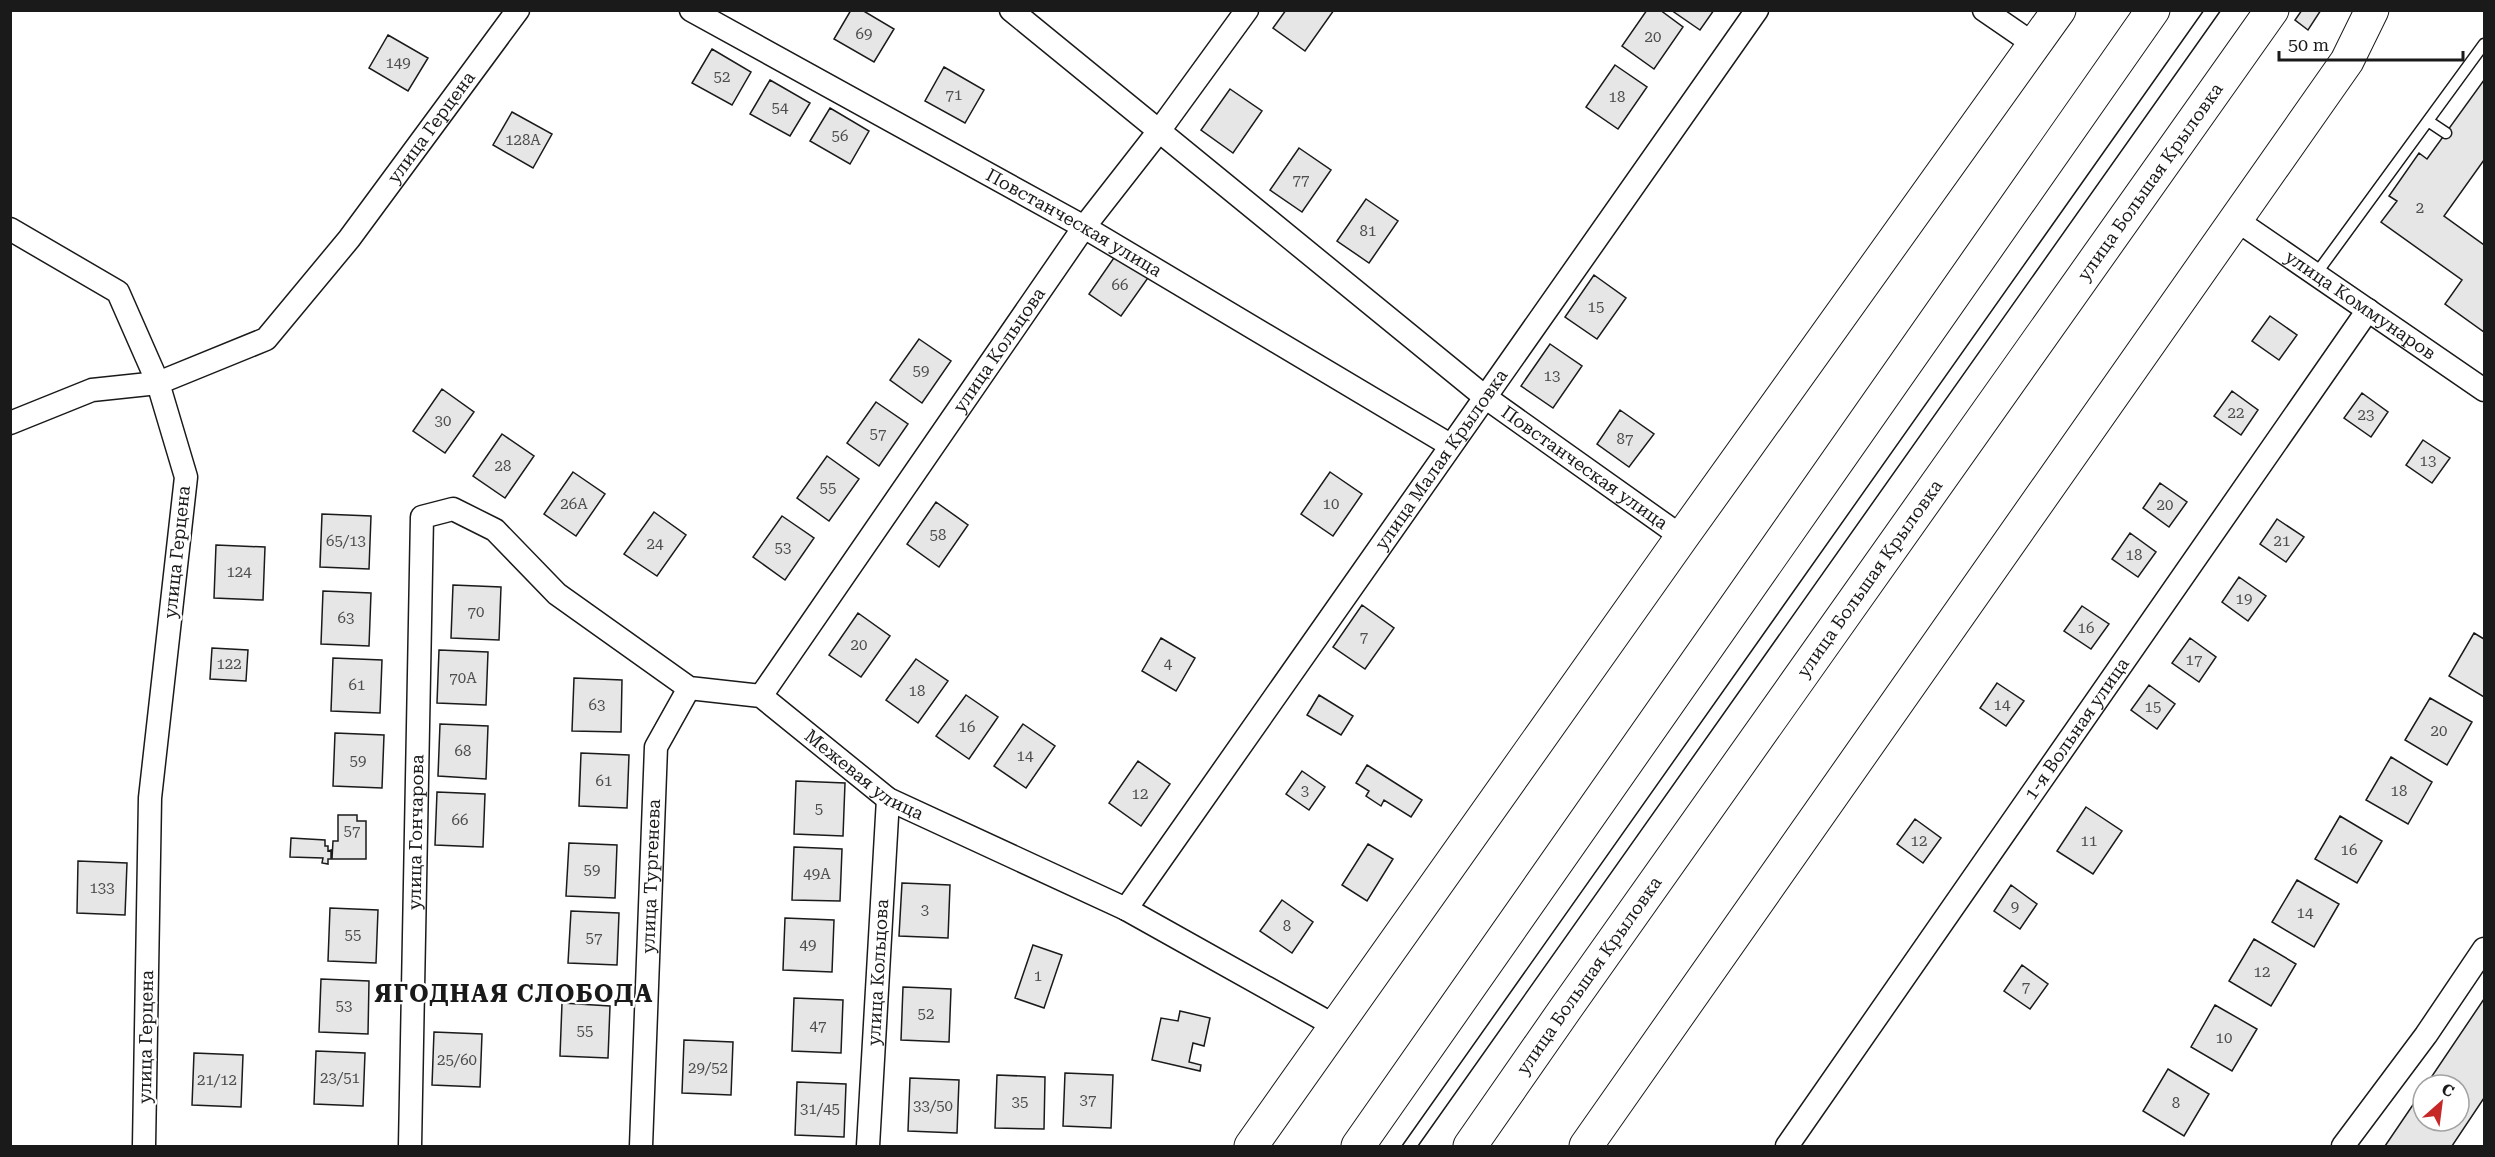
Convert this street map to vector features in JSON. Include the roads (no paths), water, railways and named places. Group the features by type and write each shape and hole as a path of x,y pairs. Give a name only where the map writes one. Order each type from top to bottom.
{"main road":[{"path":"1251,1146 2059,10"},
{"path":"1358,1146 2153,10"},
{"name":"улица Большая Крыловка","path":"1470,1146 2272,10"},
{"path":"1586,1146 2347,61 2372,10"}],"street":[{"name":"улица Герцена","path":"144,1146 150,798 186,477 158,383 266,339 349,239 518,10"},
{"name":"Повстанческая улица","path":"691,10 1084,227 1450,445"},
{"name":"Повстанческая улица","path":"1011,10 1485,397 1682,537"},
{"name":"улица Кольцова","path":"762,696 1084,227 1159,131 1247,10"},
{"name":"улица Малая Крыловка","path":"1126,909 1757,10"},
{"path":"1983,10 2035,45"},
{"name":"улица Коммунаров","path":"2235,219 2484,390"},
{"path":"10,229 118,292 158,383 92,390 10,423"},
{"name":"1-я Вольная улица","path":"1787,1146 2368,310"},
{"name":"улица Гончарова","path":"410,1146 422,518 453,509 495,530 557,594 690,688"},
{"path":"690,688 762,696"},
{"name":"улица Тургенева","path":"641,1146 656,747 690,688"},
{"name":"Межевая улица","path":"762,696 888,799 1126,909 1335,1026"},
{"name":"улица Кольцова","path":"868,1146 888,799"},
{"path":"2343,1146 2426,1035 2484,949"}],"lane":[{"path":"2316,274 2484,44"},
{"path":"2428,121 2446,133"}],"tram line":[{"path":"1402,1146 2204,10"},
{"path":"1418,1146 2221,10"}],"district":[{"name":"ЯГОДНАЯ СЛОБОДА","path":"514,994"}]}
